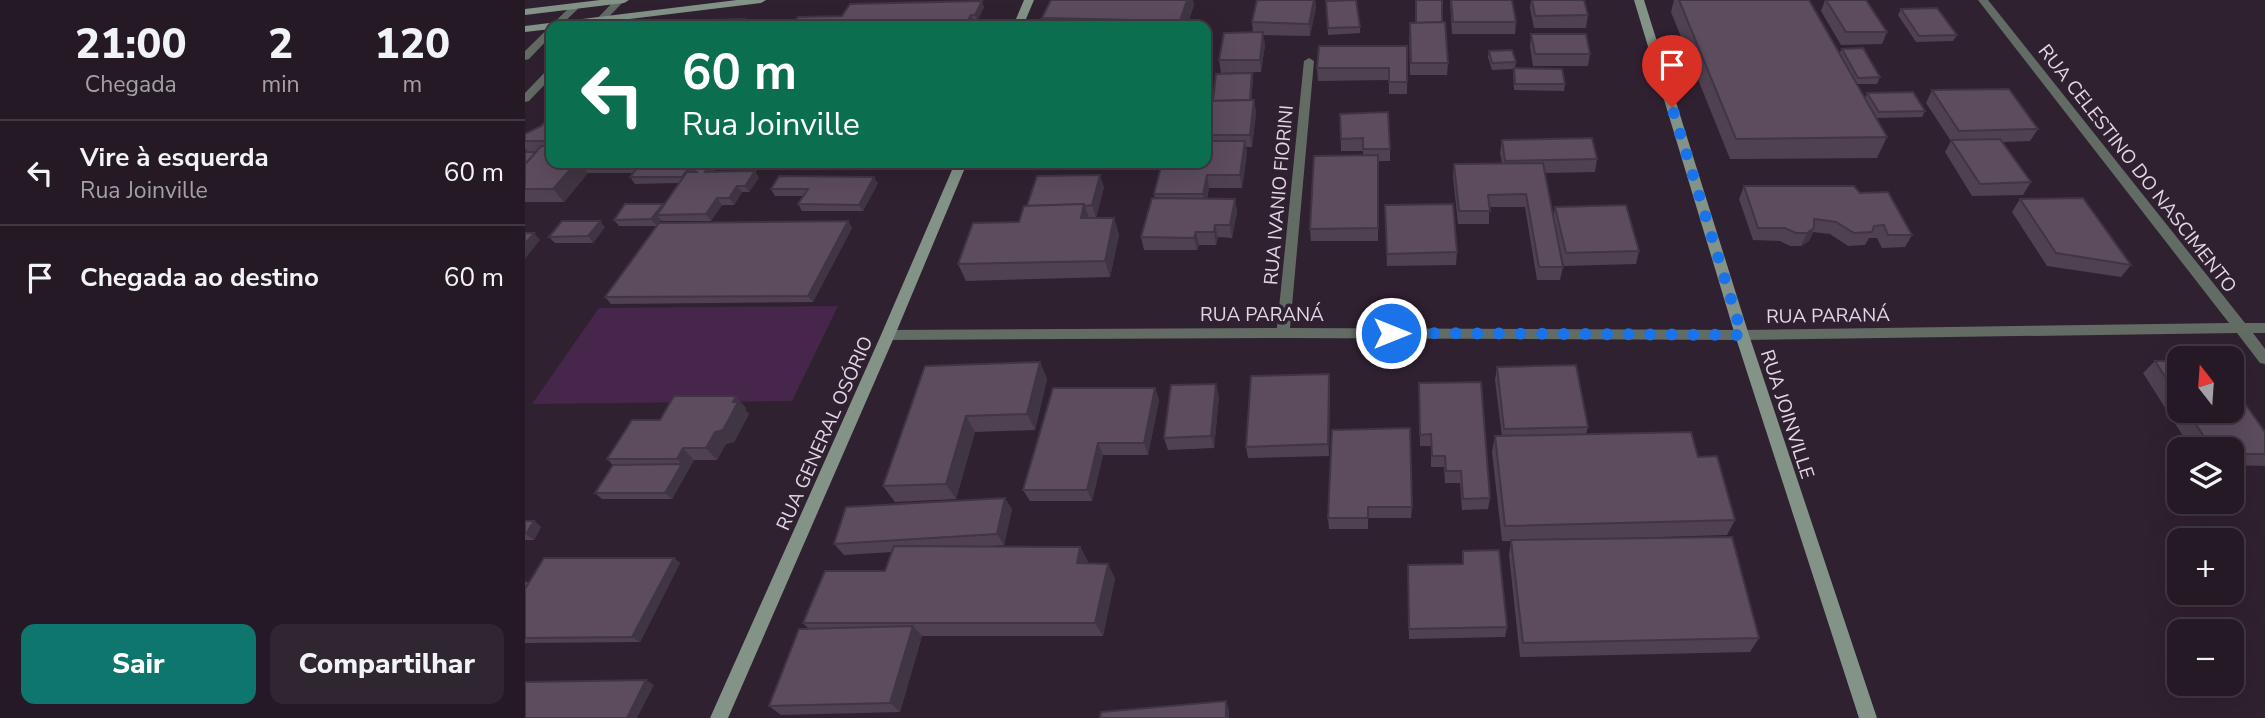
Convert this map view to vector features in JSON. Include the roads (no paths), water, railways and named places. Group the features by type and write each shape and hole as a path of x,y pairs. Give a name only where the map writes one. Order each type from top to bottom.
{"street":[{"path":"601,21 622,0"},
{"path":"525,12 622,0"},
{"path":"613,21 761,0"},
{"path":"1020,21 1029,0"},
{"name":"RUA JOINVILLE","path":"1639,0 1742,335 1868,718"},
{"name":"RUA CELESTINO DO NASCIMENTO","path":"1983,0 2265,359"},
{"path":"560,21 576,6"},
{"path":"525,29 546,28"},
{"path":"525,57 546,35"},
{"name":"RUA IVANIO FIORINI","path":"1283,333 1309,61"},
{"path":"525,99 546,77"},
{"name":"RUA GENERAL OSÓRIO","path":"719,718 959,168"},
{"name":"RUA PARANÁ","path":"888,335 1742,335 2265,328"}]}
